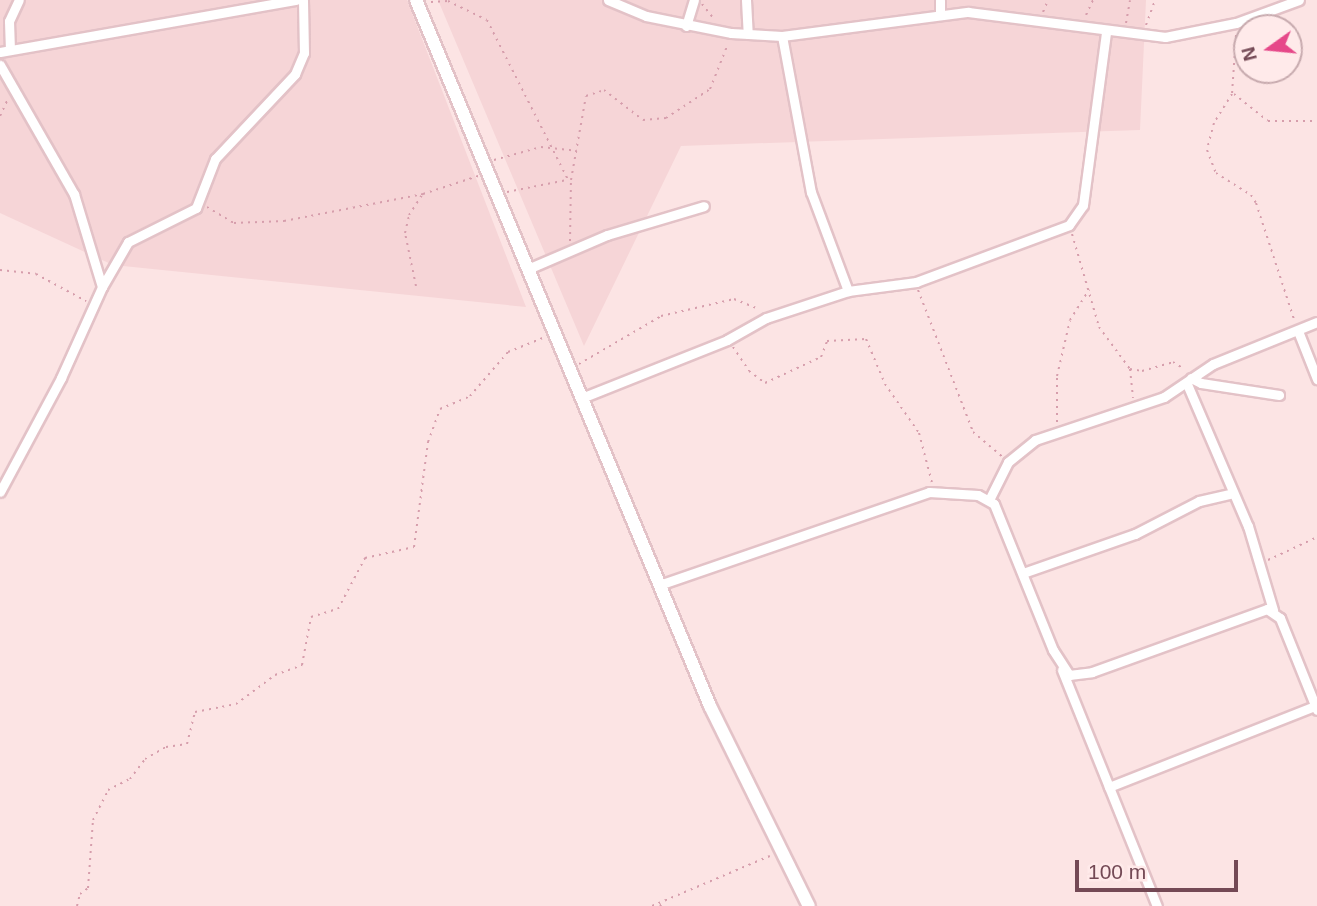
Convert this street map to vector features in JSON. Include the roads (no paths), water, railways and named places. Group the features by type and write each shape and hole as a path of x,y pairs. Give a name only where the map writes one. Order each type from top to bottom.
{"street":[{"path":"19,0 8,28 5,51 296,0"},
{"path":"0,492 94,307 102,286 128,242 188,213 201,201 215,159 301,64 303,0"},
{"path":"608,0 686,26 748,34 782,36 940,15 989,13 1143,37 1181,35 1236,23 1300,0"},
{"path":"686,26 697,0"},
{"path":"746,0 748,34"},
{"path":"940,0 940,15"},
{"path":"416,1 500,194 710,706 809,906"},
{"path":"584,397 727,340 777,314 848,291 916,282 1069,225 1083,205 1106,32"},
{"path":"782,36 811,192 848,291"},
{"path":"0,65 81,209 102,286"},
{"path":"530,268 568,252 704,206"},
{"path":"1157,906 1023,573 990,498 1007,462 1020,449 1052,433 1133,409 1189,381 1213,364 1317,322"},
{"path":"1298,331 1317,379"},
{"path":"1189,381 1279,395"},
{"path":"1109,787 1316,708 1273,610 1261,564 1189,381"},
{"path":"662,584 934,491 990,498"},
{"path":"1023,573 1135,534 1199,501 1233,493"},
{"path":"1062,669 1069,675 1093,672 1250,614 1273,610"}]}
